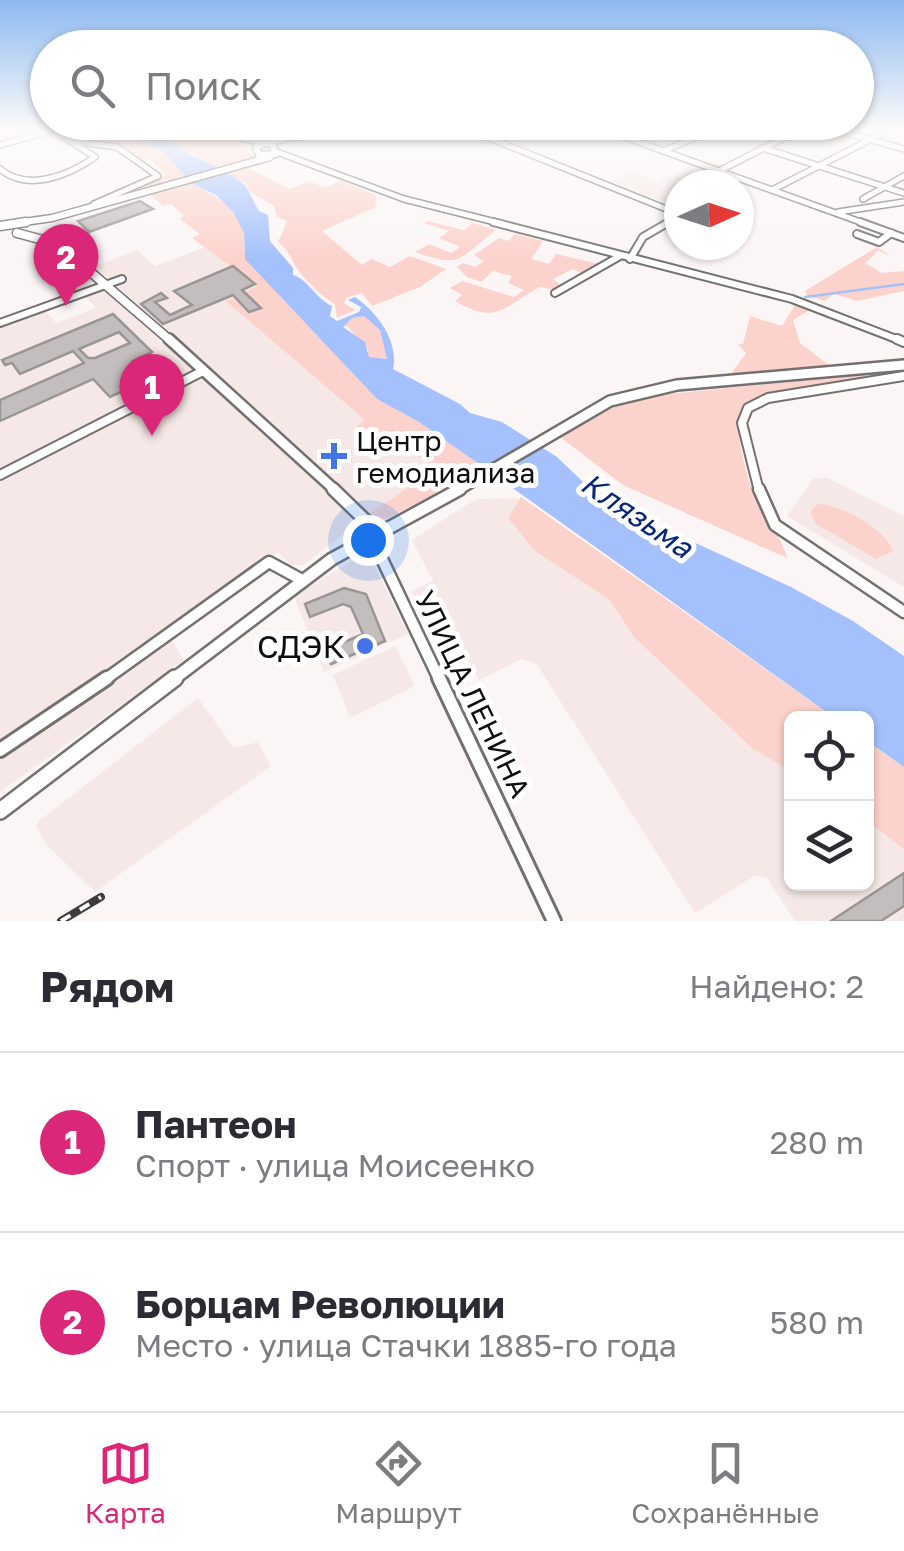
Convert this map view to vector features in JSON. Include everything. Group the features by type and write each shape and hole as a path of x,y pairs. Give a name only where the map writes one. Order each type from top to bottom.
{"main road":[{"path":"19,229 214,174"},
{"name":"УЛИЦА ЛЕНИНА","path":"0,228 19,229 58,244 339,494 367,522 372,538"},
{"path":"19,229 45,238"},
{"path":"0,811 216,650 302,580 610,401 656,388 904,366"}],"street":[{"path":"6,174 28,182 64,174"},
{"path":"80,211 157,174"},
{"path":"335,174 404,199 792,299 902,342"},
{"path":"578,174 664,209"},
{"path":"772,190 804,174"},
{"path":"845,174 904,192"},
{"path":"863,199 904,176"},
{"path":"122,192 137,193 141,183"},
{"path":"754,184 904,238"},
{"path":"51,218 106,199"},
{"path":"836,212 904,202"},
{"path":"630,259 644,237 664,224"},
{"path":"857,234 880,242 892,233"},
{"path":"555,294 620,256"},
{"path":"0,323 122,279"},
{"path":"0,474 203,371"},
{"path":"904,376 768,398 752,404 742,423 758,485 776,525 904,612"},
{"name":"УЛИЦА ЛЕНИНА","path":"372,538 554,921"},
{"path":"0,750 179,630 269,562 302,580"}],"shaded area":[{"path":"184,174 188,179 151,189 144,184 166,175"},
{"path":"260,174 290,189 309,181 325,188 341,181 376,195 376,207 322,231 362,265 372,259 390,267 410,256 446,269 420,287 372,306 362,293 346,298 344,303 355,310 337,318 335,304 306,279 278,242 287,221 277,217 274,206 247,190 248,185 229,175"},
{"path":"626,174 640,174 658,181 664,178 662,202 610,181"},
{"path":"191,183 231,209 244,234 246,259 377,399 419,422 479,464 434,495 388,518 380,520 369,514 437,468 391,441 381,447 357,426 365,420 226,301 257,286 192,238 200,234 180,219 184,216 171,204 163,206 149,194"},
{"path":"424,223 464,230 473,223 496,230 460,258 443,260 415,252 429,244 451,253 460,247 439,238 449,231"},
{"path":"515,234 543,241 531,259 549,264 556,254 603,265 585,274 573,269 553,279 562,286 556,290 540,287 499,311 480,312 455,301 462,295 450,288 462,281 514,297 524,290 508,283 512,276 493,271 481,282 467,277 457,267 463,263 475,267 484,261 474,255 499,238 508,241"},
{"path":"205,247 258,286 227,300 391,440 438,468 367,516 95,266 137,250 155,266"},
{"path":"877,247 891,256 878,251 865,263 882,273 904,271 904,291 857,301 834,294 825,301 808,296 805,291"},
{"path":"105,288 198,372 0,471 0,327 45,310 56,323 96,308 85,296"},
{"path":"795,305 810,310 793,320 800,343 830,366 731,374 746,353 738,344 743,344 750,316 782,326"},
{"path":"364,315 380,329 387,359 368,357 368,349 347,326 343,327 352,318"},
{"path":"904,371 773,394 743,406 739,428 747,474 761,511 787,558 623,485 560,437 616,405 647,396"},
{"path":"202,376 317,481 356,525 303,565 291,565 278,552 164,630 184,660 0,792 0,479"},
{"path":"814,478 827,478 904,516 904,587 787,516"},
{"path":"521,497 825,711 784,711 784,767 753,749 634,637 610,600 535,551 508,518"},
{"path":"516,498 531,506 784,712 784,891 874,891 874,776 889,836 904,849 904,921 795,921 767,878 756,875 695,913 536,663 521,659 479,680 468,658 455,663 448,656 411,591 433,581 412,540 476,499"},
{"path":"818,504 838,508 861,520 882,535 893,551 876,559 816,524 810,512"},
{"path":"360,556 371,559 408,634 324,672 294,596"},
{"path":"395,646 415,686 350,718 333,675"},
{"path":"198,698 234,748 258,742 271,766 95,892 45,843 36,826"},
{"path":"874,746 904,767 904,849 874,826"}],"water":[{"path":"183,174 229,174 245,185 259,211 268,215 270,241 293,268 293,275 332,306 330,316 337,321 359,312 361,307 348,300 355,297 379,320 393,349 393,369 470,413 502,422 557,457 602,500 791,587 853,621 904,656 904,767 874,746 874,711 825,711 419,422 377,399 245,259 244,233 234,213 216,195 191,183","holes":["364,316 380,330 387,359 369,357 365,342 343,327 352,318"]}],"building":[{"path":"140,201 153,209 89,232 78,221"},
{"path":"233,266 255,284 242,290 261,308 249,312 233,295 163,324 141,304 161,293 167,298 155,302 170,315 192,305 174,291"},
{"path":"113,314 152,352 133,361 155,376 110,397 93,379 0,421 0,400 84,363 73,351 20,374 12,363 5,365 2,360","holes":["119,332 130,343 95,358 88,358 79,349"]},
{"path":"344,588 366,594 385,641 331,664 326,650 363,634 351,607 343,604 310,617 305,604"},
{"path":"904,873 904,906 881,921 831,921"}],"waterway":[{"path":"805,297 904,284"}],"railway":[{"path":"61,921 101,897"}],"place":[{"name":"Борцам Революции","path":"66,306"},
{"name":"Пантеон","path":"152,436"},
{"name":"Центр гемодиализа","path":"334,456"},
{"name":"СДЭК","path":"365,646"}],"water label":[{"name":"Клязьма","path":"637,515"}]}
